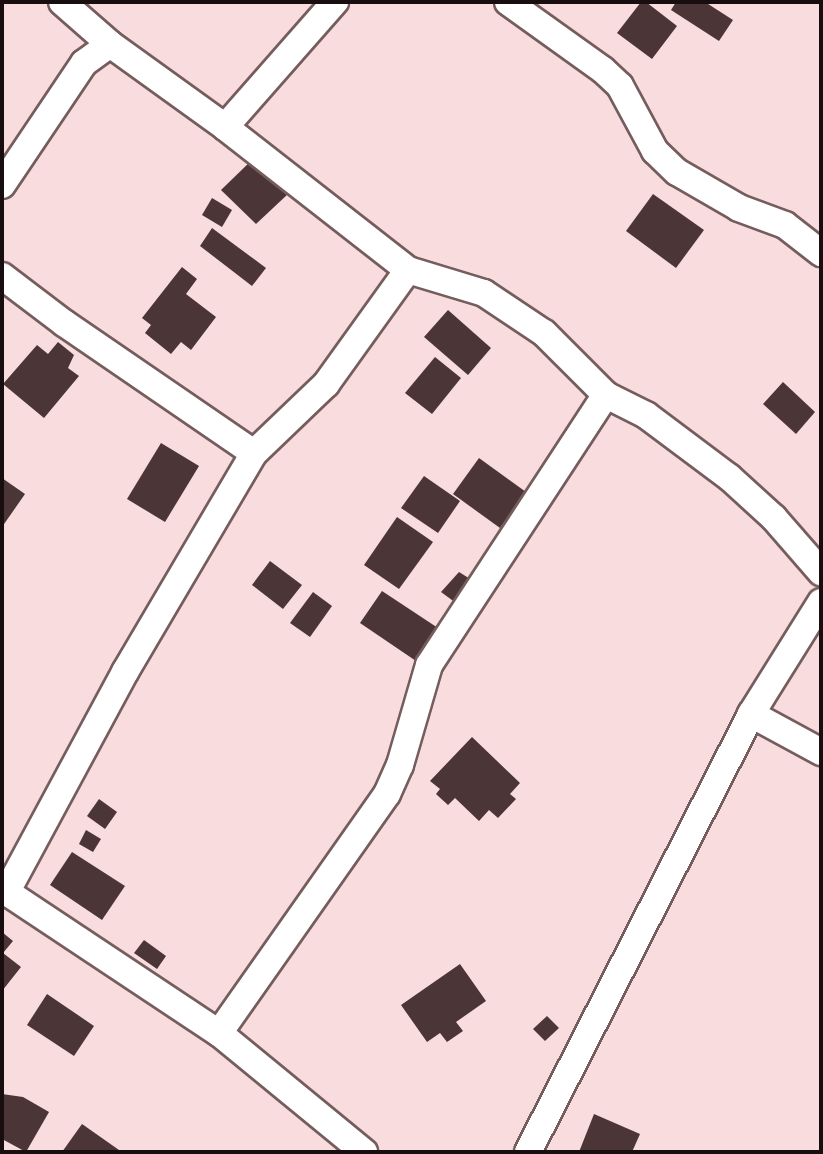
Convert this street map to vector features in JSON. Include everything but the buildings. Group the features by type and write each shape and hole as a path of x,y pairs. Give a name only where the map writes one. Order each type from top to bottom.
{"street":[{"path":"62,2 110,44 225,127 408,270 484,293 544,333 607,395 646,415 729,477 774,518 821,572"},
{"path":"225,127 335,2"},
{"path":"508,2 603,70 620,86 654,151 677,172 738,208 785,225 821,253"},
{"path":"2,185 84,62 110,44"},
{"path":"365,1152 219,1033 4,891 124,672 254,453 326,384 408,270"},
{"path":"2,276 64,323 254,453"},
{"path":"219,1033 387,794 400,765 429,665 607,395"},
{"path":"528,1152 751,714 821,602"},
{"path":"751,714 821,752"}]}
